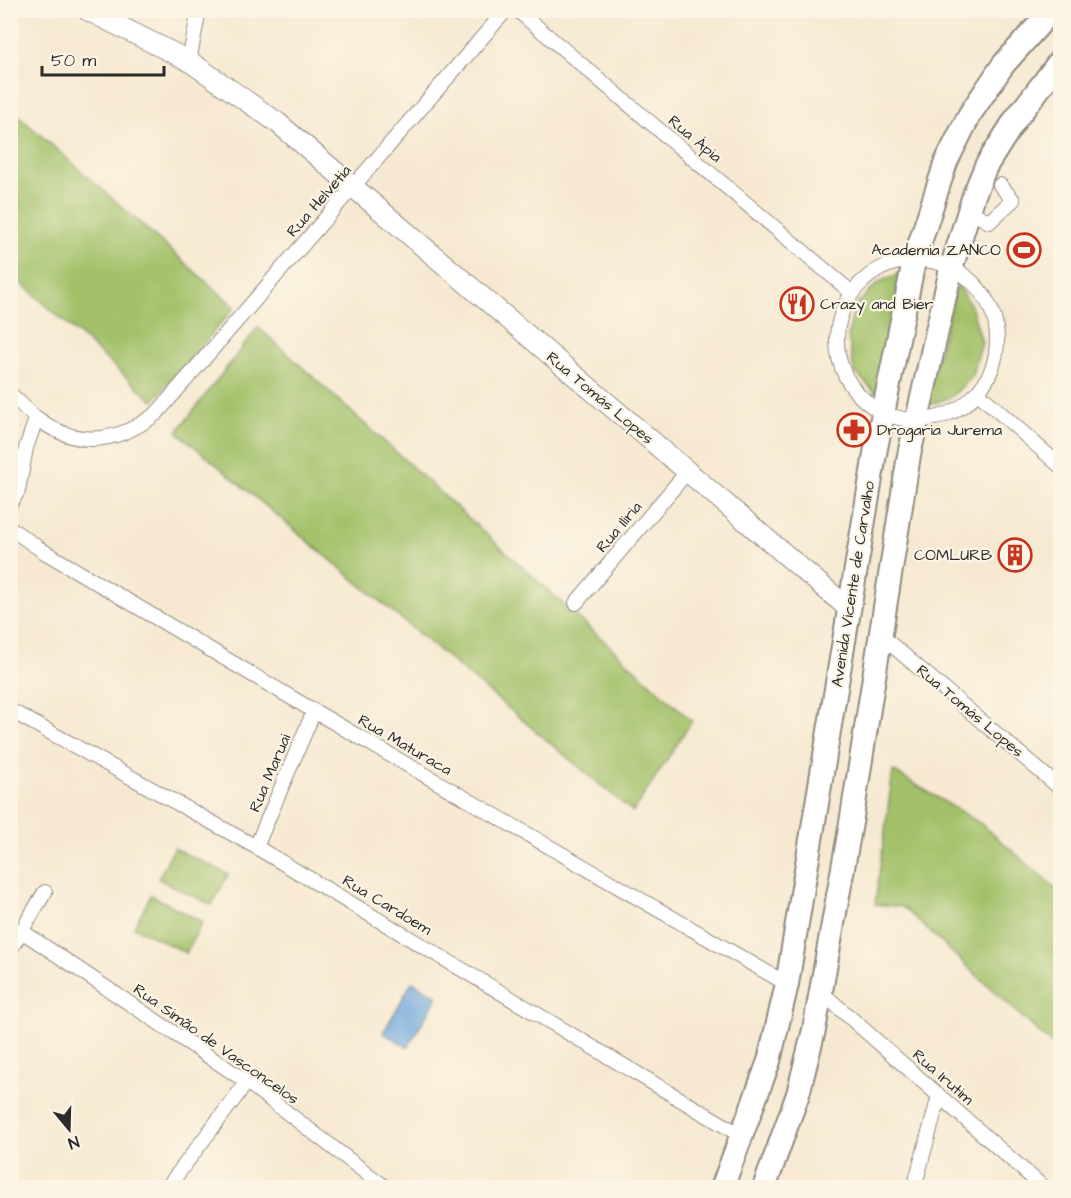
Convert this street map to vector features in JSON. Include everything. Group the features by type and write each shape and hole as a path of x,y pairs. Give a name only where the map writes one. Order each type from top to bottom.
{"main road":[{"name":"Avenida Vicente de Carvalho","path":"722,1188 769,1061 786,984 848,608 914,261 942,171 965,124 1003,65 1045,13"},
{"name":"Avenida Vicente de Carvalho","path":"764,1188 798,1094 821,992 851,823 879,634 917,418 951,269 969,210 997,148 1028,101 1060,61"}],"street":[{"name":"Rua Tomás Lopes","path":"87,10 189,61 278,123 848,608"},
{"path":"189,61 199,10"},
{"name":"Rua Helvetia","path":"36,419 67,437 88,439 122,433 139,426 157,413 506,10"},
{"name":"Rua Ápia","path":"517,10 851,292"},
{"path":"969,210 988,222 1013,200 1000,185"},
{"path":"914,261 951,269 969,279 984,295 994,314 998,334 997,355 990,375 978,393 960,407 939,416 901,418 866,402 852,387 841,370 836,350 836,329 841,310 851,292 869,275 890,264 914,261"},
{"path":"978,393 1060,466"},
{"path":"10,394 36,419 26,448 18,491 10,504"},
{"name":"Rua Iliria","path":"576,603 687,472"},
{"name":"Rua Maturaca","path":"10,528 43,551 314,711 786,984"},
{"name":"Rua Tomás Lopes","path":"879,634 1060,788"},
{"name":"Rua Cardoem","path":"10,710 256,847 742,1136"},
{"name":"Rua Maruai","path":"256,847 314,711"},
{"path":"10,950 24,932 45,892"},
{"name":"Rua Simão de Vasconcelos","path":"24,932 247,1083 386,1188"},
{"name":"Rua Irutim","path":"821,992 1044,1188"},
{"path":"167,1188 247,1083"},
{"path":"914,1188 939,1096"}],"green space":[{"path":"11,109 235,307 153,401 11,274"},
{"path":"907,270 878,395 854,371 848,336 854,307 879,282"},
{"path":"957,284 971,305 982,343 971,378 951,397 924,407"},
{"path":"258,327 692,721 633,812 177,432"},
{"path":"893,771 980,823 1060,892 1060,1052 903,907 875,904"},
{"path":"174,848 228,874 212,905 158,879"},
{"path":"151,895 202,922 186,953 134,927"}],"water":[{"path":"412,982 438,996 408,1047 383,1033"}],"place":[{"name":"Academia ZANCO","path":"1024,250"},
{"name":"Crazy and Bier","path":"797,304"},
{"name":"Drogaria Jurema","path":"854,430"},
{"name":"COMLURB","path":"1015,555"}]}
